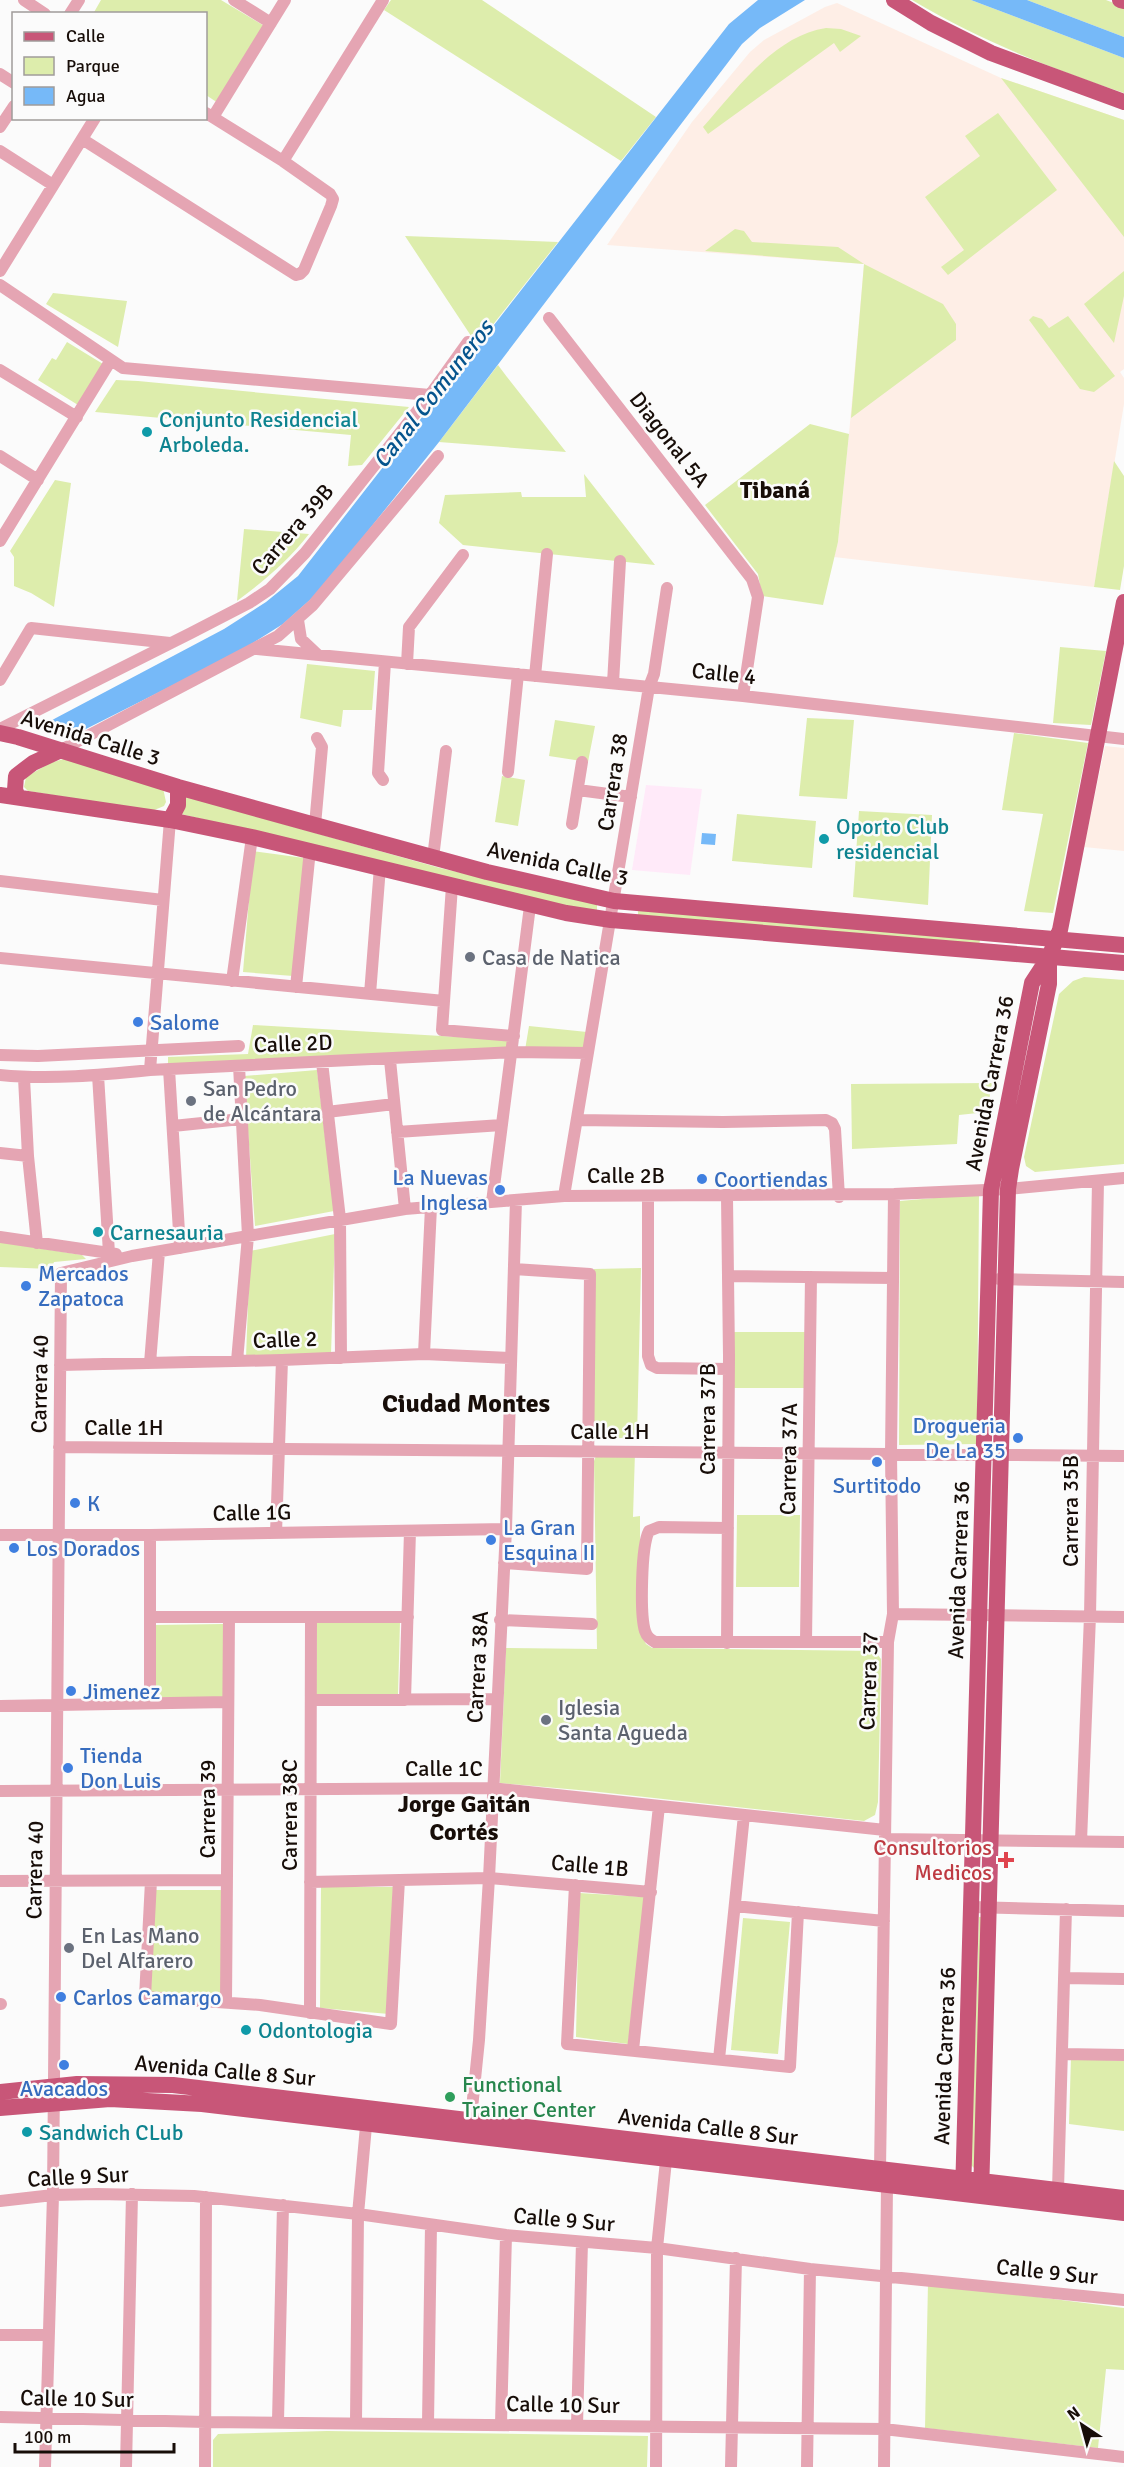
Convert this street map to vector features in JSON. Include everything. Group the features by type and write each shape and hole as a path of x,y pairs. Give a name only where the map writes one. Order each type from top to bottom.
{"main road":[{"path":"894,0 931,23 990,53 1124,102"},
{"name":"Avenida Carrera 36","path":"963,2187 990,1190 1032,983 1049,957 1060,930 1124,602"},
{"name":"Avenida Calle 3","path":"0,731 178,787 433,858 614,901 1124,945"},
{"path":"18,797 15,790 16,776 33,764 61,750"},
{"path":"170,820 178,805 178,787"},
{"name":"Avenida Calle 3","path":"0,795 170,820 310,850 530,906 611,920 1124,963"},
{"name":"Avenida Carrera 36","path":"981,2189 1008,1189 1049,984 1049,957"},
{"path":"1015,1062 1032,1064"},
{"name":"Avenida Calle 8 Sur","path":"0,2092 169,2101 367,2116 667,2151 880,2169 963,2187"},
{"name":"Avenida Calle 8 Sur","path":"0,2108 53,2094"},
{"name":"Avenida Calle 8 Sur","path":"667,2151 887,2186 981,2189 1124,2213"},
{"name":"Avenida Calle 8 Sur","path":"981,2189 1058,2190 1124,2198"}],"street":[{"path":"24,0 42,12"},
{"path":"234,0 271,23"},
{"path":"82,140 300,272 333,199 326,190 209,115 285,0"},
{"path":"283,161 384,0"},
{"path":"0,128 12,109"},
{"path":"0,271 94,120"},
{"path":"0,151 53,184"},
{"path":"0,285 123,368 430,395"},
{"name":"Diagonal 5A","path":"549,318 752,579 758,597 743,696"},
{"name":"Carrera 39B","path":"0,731 249,603 270,589 287,573 430,395 468,342"},
{"path":"1,536 111,360"},
{"path":"0,370 77,417"},
{"path":"0,456 38,480"},
{"path":"61,750 278,636 298,620 438,456"},
{"path":"535,676 548,554"},
{"path":"407,664 409,627 464,555"},
{"path":"613,683 620,561"},
{"name":"Carrera 38","path":"564,1196 667,588"},
{"path":"298,620 301,639 318,655"},
{"path":"0,680 31,628 171,643"},
{"name":"Calle 4","path":"256,649 743,696 1124,739"},
{"path":"383,780 378,773 385,662"},
{"path":"508,772 518,674"},
{"path":"92,734 90,744 94,760"},
{"path":"315,825 322,747 317,738"},
{"path":"433,858 446,751"},
{"path":"572,824 582,762"},
{"path":"578,790 631,797"},
{"path":"150,1070 170,820"},
{"path":"232,981 252,837"},
{"path":"296,987 310,850"},
{"path":"370,994 380,867"},
{"path":"0,881 163,900"},
{"path":"452,886 442,1030 514,1036"},
{"path":"492,1202 530,906"},
{"path":"0,958 444,1001"},
{"path":"0,1055 38,1056 239,1046"},
{"name":"Calle 2D","path":"0,1075 24,1078 513,1052 588,1053"},
{"path":"390,1060 405,1209"},
{"path":"322,1062 340,1219 341,1358"},
{"path":"237,1361 248,1236 239,1066"},
{"path":"169,1069 180,1248"},
{"path":"98,1075 109,1253"},
{"path":"24,1078 28,1156 37,1243"},
{"path":"327,1112 394,1104"},
{"path":"172,1126 241,1119"},
{"path":"577,1119 723,1122 826,1120 832,1123 835,1129 839,1197"},
{"path":"397,1132 502,1125"},
{"path":"0,1153 28,1156"},
{"name":"Calle 2B","path":"61,1273 132,1256 405,1209 564,1196 839,1197 1008,1189 1124,1178"},
{"name":"Carrera 35B","path":"1081,1841 1090,1616 1091,1455 1098,1180"},
{"name":"Carrera 37","path":"880,2169 888,1641 892,1614 894,1194"},
{"path":"648,1196 648,1356 651,1365 657,1368 729,1369"},
{"name":"Carrera 37B","path":"727,1197 729,1276 727,1643"},
{"name":"Carrera 38A","path":"470,2128 479,2040 489,1878 491,1788 506,1529 516,1200"},
{"path":"424,1354 431,1207"},
{"name":"Calle 2B","path":"0,1237 132,1256"},
{"path":"150,1363 159,1252"},
{"path":"504,1563 587,1569 590,1274 514,1269"},
{"name":"Carrera 40","path":"45,2467 53,2195 61,1273"},
{"path":"729,1276 893,1278"},
{"name":"Carrera 37A","path":"806,1641 811,1277"},
{"path":"988,1279 1124,1282"},
{"name":"Calle 2","path":"60,1365 424,1354 510,1358"},
{"path":"276,1533 282,1360"},
{"name":"Calle 1H","path":"59,1447 1124,1456"},
{"path":"728,1528 659,1527 649,1530 645,1539 643,1572 644,1629 648,1638 655,1642 727,1643 888,1641"},
{"name":"Calle 1G","path":"0,1535 506,1529"},
{"path":"405,1700 410,1531"},
{"path":"150,1535 150,1703"},
{"path":"892,1614 1124,1617"},
{"path":"150,1617 408,1617"},
{"name":"Carrera 39","path":"226,2002 229,1617"},
{"name":"Carrera 38C","path":"310,2013 311,1617"},
{"path":"500,1620 592,1624"},
{"path":"310,1700 497,1699"},
{"path":"0,1706 228,1702"},
{"name":"Calle 1C","path":"0,1791 491,1788 744,1815 885,1834 973,1840 1124,1842"},
{"path":"633,2050 659,1806"},
{"path":"719,2059 744,1815"},
{"name":"Calle 1B","path":"310,1882 489,1878 651,1892"},
{"path":"0,1881 227,1880"},
{"path":"151,1881 145,1997 226,2002 391,2024 399,1880"},
{"path":"575,1885 567,2044 790,2067 798,1912"},
{"path":"735,1906 884,1921"},
{"path":"971,1907 1124,1911"},
{"path":"1058,2190 1066,1909"},
{"path":"1064,1978 1124,1979"},
{"path":"1062,2054 1124,2055"},
{"path":"356,2422 358,2214 367,2116"},
{"path":"656,2467 657,2248 667,2151"},
{"path":"884,2467 887,2186"},
{"path":"126,2467 132,2194"},
{"name":"Calle 9 Sur","path":"0,2201 53,2195 132,2194 206,2197 358,2214 506,2235 657,2248 810,2269 1124,2300"},
{"path":"206,2197 206,2467"},
{"path":"278,2421 283,2205"},
{"path":"428,2423 431,2225"},
{"path":"501,2424 506,2235"},
{"path":"577,2425 582,2242"},
{"path":"731,2467 736,2258"},
{"path":"807,2467 810,2269"},
{"path":"0,2335 48,2335"},
{"name":"Calle 10 Sur","path":"0,2417 206,2422 884,2429 1124,2457"}],"shaded area":[{"path":"837,3 1001,78 1124,120 1124,369 1120,372 1124,378 1124,404 1094,587 834,557 838,542 864,264 607,245 692,122 750,52 764,40 825,7"},
{"path":"1105,746 1124,748 1124,851 1084,847"},
{"path":"646,785 702,789 690,875 632,870"}],"green space":[{"path":"101,0 221,0 266,27 218,103 207,96 207,12 94,12"},
{"path":"391,0 482,0 656,117 621,161 384,10"},
{"path":"912,0 971,0 1124,58 1124,93 1015,52 963,28"},
{"path":"1027,0 1106,0 1124,7 1124,37"},
{"path":"826,28 841,29 861,36 840,52 834,43 708,134 703,127 758,66 790,42 807,33"},
{"path":"1001,78 1124,120 1124,237"},
{"path":"998,113 1057,190 948,275 941,267 964,250 925,197 980,156 965,136"},
{"path":"735,229 744,231 752,242 838,247 864,264 705,251"},
{"path":"405,236 558,242 477,345"},
{"path":"864,264 943,304 956,324 956,340 851,418"},
{"path":"1124,271 1124,296 1114,343 1084,304"},
{"path":"53,293 127,301 118,347 46,304"},
{"path":"1033,316 1042,319 1049,328 1068,316 1115,376 1094,392 1080,389 1029,320"},
{"path":"67,342 103,364 78,405 38,380 52,358 56,360"},
{"path":"498,365 507,377 566,452 439,442"},
{"path":"116,380 409,407 362,465 348,466 351,435 95,412"},
{"path":"810,424 849,434 838,542 823,605 762,596 758,574 705,505"},
{"path":"1114,461 1124,476 1124,566 1120,590 1094,587"},
{"path":"584,474 655,565 463,545 439,523 445,495 521,492 522,497 586,497"},
{"path":"55,480 71,483 54,607 14,586 14,557 10,551"},
{"path":"244,529 309,534 275,570 237,601"},
{"path":"1060,647 1106,651 1091,725 1053,723"},
{"path":"307,664 375,671 372,710 343,710 341,727 300,718"},
{"path":"807,718 854,720 847,799 799,796"},
{"path":"555,720 595,726 588,762 549,756"},
{"path":"1014,733 1088,743 1053,913 1024,911 1043,814 1002,810"},
{"path":"67,758 163,788 166,802 164,806 152,811 28,791 24,787 26,777 50,763"},
{"path":"502,776 525,780 518,826 495,822"},
{"path":"184,796 440,868 597,904 597,913 181,814"},
{"path":"859,811 932,815 928,905 853,897"},
{"path":"737,814 816,821 812,868 732,861"},
{"path":"253,851 304,858 293,976 243,972"},
{"path":"638,909 980,940 979,946 638,916"},
{"path":"1084,977 1124,980 1124,1164 1035,1172 1026,1166 1024,1157 1059,994 1073,981"},
{"path":"253,1025 511,1040 511,1048 168,1065 168,1057 248,1054"},
{"path":"529,1026 587,1032 584,1048 525,1050"},
{"path":"317,1070 334,1211 255,1226 244,1076"},
{"path":"992,1083 987,1112 959,1115 957,1144 852,1149 851,1084"},
{"path":"979,1194 977,1444 899,1445 900,1201"},
{"path":"335,1234 331,1354 246,1358 250,1251"},
{"path":"0,1242 82,1255 86,1259 54,1262 51,1269 0,1267"},
{"path":"641,1268 637,1438 592,1438 594,1269"},
{"path":"734,1332 807,1332 807,1388 733,1388"},
{"path":"635,1452 633,1517 640,1516 640,1633 646,1644 652,1648 875,1651 881,1659 881,1665 878,1802 875,1815 864,1821 500,1783 506,1648 597,1649 594,1461 596,1456"},
{"path":"737,1515 800,1515 799,1587 736,1587"},
{"path":"317,1622 400,1622 398,1694 316,1694"},
{"path":"223,1624 223,1697 156,1698 156,1625"},
{"path":"321,1887 393,1887 389,2014 320,2008"},
{"path":"152,1890 224,1890 223,1994 151,1993"},
{"path":"579,1893 646,1897 628,2044 576,2037"},
{"path":"979,1917 984,1917 975,2169 971,2165"},
{"path":"743,1918 790,1922 778,2054 731,2050"},
{"path":"1071,2058 1124,2061 1124,2131 1069,2124"},
{"path":"928,2283 1124,2308 1124,2370 1106,2369 1098,2448 925,2428"},
{"path":"327,2431 648,2436 647,2467 213,2467 213,2440 218,2434"}],"water":[{"path":"758,0 805,0 760,28 742,44 439,442 320,591 283,624 237,653 66,739 37,728 224,629 266,602 298,576 729,24"},
{"path":"971,0 1027,0 1124,37 1124,58"},
{"path":"702,833 716,834 715,845 701,844"}],"place":[{"name":"Conjunto Residencial Arboleda.","path":"147,432"},
{"name":"Oporto Club residencial","path":"824,839"},
{"name":"Casa de Natica","path":"470,957"},
{"name":"Salome","path":"138,1022"},
{"name":"San Pedro de Alcántara","path":"191,1101"},
{"name":"Coortiendas","path":"702,1179"},
{"name":"La Nuevas Inglesa","path":"500,1190"},
{"name":"Carnesauria","path":"98,1232"},
{"name":"Mercados Zapatoca","path":"26,1286"},
{"name":"Drogueria De La 35","path":"1018,1438"},
{"name":"Surtitodo","path":"877,1462"},
{"name":"K","path":"75,1503"},
{"name":"La Gran Esquina II","path":"491,1540"},
{"name":"Los Dorados","path":"14,1548"},
{"name":"Jimenez","path":"71,1691"},
{"name":"Iglesia Santa Agueda","path":"546,1720"},
{"name":"Tienda Don Luis","path":"68,1768"},
{"name":"Consultorios Medicos","path":"1006,1860"},
{"name":"En Las Mano Del Alfarero","path":"69,1948"},
{"name":"Carlos Camargo","path":"61,1997"},
{"name":"Odontologia","path":"246,2030"},
{"name":"Avacados","path":"64,2065"},
{"name":"Functional Trainer Center","path":"450,2097"},
{"name":"Sandwich CLub","path":"27,2132"}],"district":[{"name":"Tibaná","path":"775,490"},
{"name":"Ciudad Montes","path":"466,1403"},
{"name":"Jorge Gaitán Cortés","path":"464,1818"}],"water label":[{"name":"Canal Comuneros","path":"433,394"}]}
